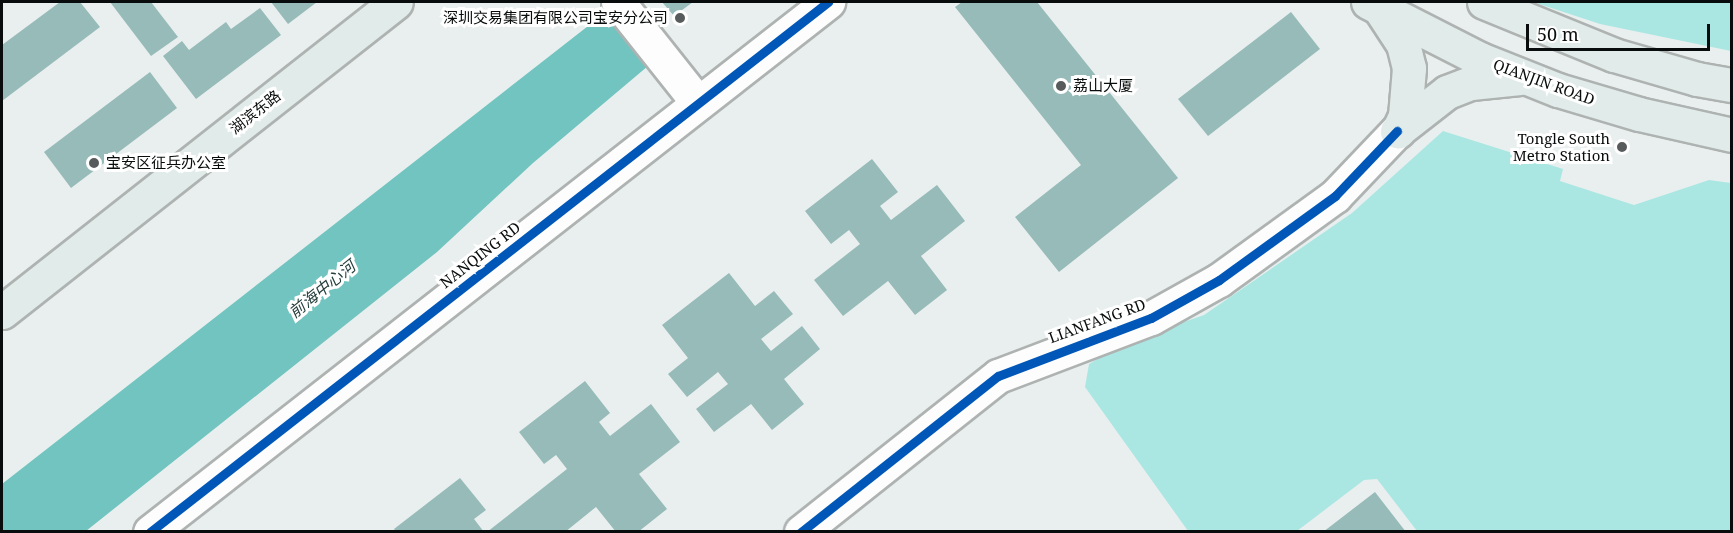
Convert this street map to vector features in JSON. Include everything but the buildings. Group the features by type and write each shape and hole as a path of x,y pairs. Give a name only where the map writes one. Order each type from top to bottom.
{"main road":[{"name":"湖滨东路","path":"2,312 396,2"},
{"path":"1484,2 1614,55 1697,79 1731,85"},
{"path":"1373,5 1403,44 1409,68 1407,105 1397,131"},
{"name":"QIANJIN ROAD","path":"1373,5 1528,78 1639,114 1731,135"},
{"path":"1397,131 1447,92 1471,83 1528,78"}],"street":[{"path":"618,2 698,103"},
{"name":"NANQING RD","path":"150,531 828,2"},
{"name":"LIANFANG RD","path":"801,531 998,376 1151,318 1219,280 1335,196 1397,131"}],"shaded area":[{"path":"1533,2 1731,2 1731,51 1600,24"},
{"path":"1443,131 1563,169 1560,181 1634,205 1709,180 1731,183 1731,531 1417,531 1377,479 1364,480 1297,531 1188,531 1085,387 1089,364 1126,342 1204,315 1352,213"}],"water":[{"name":"前海中心河","path":"606,12 648,66 533,163 437,252 86,531 2,532 2,484"}],"cycle path":[{"path":"150,532 828,2"},
{"path":"801,532 998,376 1151,318 1219,280 1335,196 1397,131"}],"place":[{"name":"深圳交易集团有限公司宝安分公司","path":"680,18"},
{"name":"荔山大厦","path":"1061,86"},
{"name":"Tongle South Metro Station","path":"1622,147"},
{"name":"宝安区征兵办公室","path":"94,163"}]}
